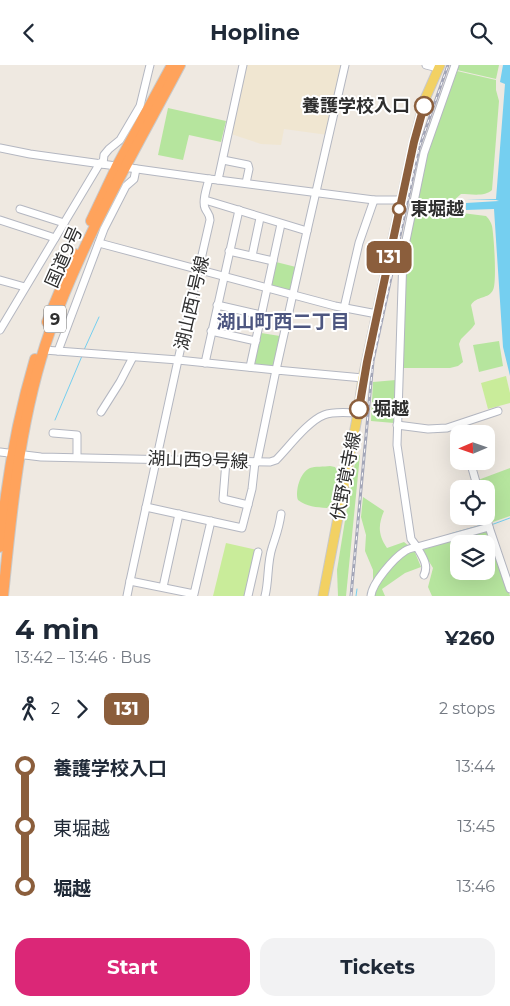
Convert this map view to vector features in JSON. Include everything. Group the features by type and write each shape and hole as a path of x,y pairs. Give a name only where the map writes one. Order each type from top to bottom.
{"highway":[{"name":"国道9号","path":"3,596 17,423 42,334 65,274 127,168 172,65"},
{"name":"国道9号","path":"0,547 15,454 44,350 59,308 84,249 180,65"}],"main road":[{"name":"伏野覚寺線","path":"323,596 363,378 401,200 425,99 439,67"}],"street":[{"path":"0,331 64,223 102,164 104,155 120,140 140,106 150,65"},
{"path":"218,180 243,65"},
{"path":"146,507 242,528 252,489 256,462 292,294 345,65"},
{"path":"426,65 439,67"},
{"path":"424,575 427,570 426,565 417,547 410,539 397,445 403,255 426,146 455,65"},
{"path":"0,148 30,154 209,179 374,200 401,200"},
{"path":"223,160 248,165 246,183"},
{"path":"58,351 104,229 126,186 134,179 127,168"},
{"name":"湖山西1号線","path":"209,179 205,208 210,214 210,220 178,360 363,378"},
{"path":"205,200 307,231"},
{"path":"344,308 359,243 374,200"},
{"path":"414,202 459,205"},
{"path":"20,209 64,223"},
{"path":"205,363 239,210"},
{"path":"252,256 260,217"},
{"path":"0,220 55,238"},
{"path":"250,367 281,224"},
{"path":"99,243 344,308 377,313"},
{"path":"84,249 96,253"},
{"path":"229,251 273,261"},
{"path":"0,280 25,287"},
{"path":"217,305 261,315"},
{"path":"211,331 256,341"},
{"path":"44,350 178,360 127,596"},
{"path":"101,412 133,357"},
{"path":"460,425 498,411"},
{"name":"湖山西9号線","path":"0,452 41,457 270,462 276,460 308,426 323,415 358,413"},
{"path":"397,425 428,429 450,427"},
{"path":"53,433 77,435 77,457"},
{"path":"226,461 222,499 248,505"},
{"path":"265,596 272,549 278,534 281,514"},
{"path":"163,587 179,515"},
{"path":"130,581 194,594 211,521"},
{"path":"371,596 372,590 395,559 404,551 489,527 510,589"},
{"path":"248,596 258,552"}],"shaded area":[{"path":"246,65 343,65 328,135 284,129 281,145 261,144 231,134"}],"green space":[{"path":"458,65 499,65 496,79 457,70"},
{"path":"457,71 496,80 499,101 492,190 482,194 461,194 452,202 421,202 417,200 427,154"},
{"path":"168,108 226,121 221,142 189,135 183,160 158,155"},
{"path":"416,207 455,207 462,213 486,216 492,226 495,269 493,290 489,295 476,300 471,305 475,324 461,339 459,344 463,362 458,366 450,368 403,368 406,251"},
{"path":"276,262 296,267 290,290 271,286"},
{"path":"261,333 280,336 273,366 253,365"},
{"path":"499,341 503,366 479,372 473,345"},
{"path":"506,376 510,403 488,409 481,383"},
{"path":"396,380 394,423 371,421 373,382"},
{"path":"360,455 346,596 338,596 337,570 353,471 357,457"},
{"path":"312,467 335,467 337,470 337,480 330,505 327,508 315,507 298,500 297,492 303,473"},
{"path":"510,468 510,516 495,521 495,480 478,480"},
{"path":"363,497 384,511 380,530 387,548 404,542 414,550 421,567 405,573 382,589 385,596 373,596 373,570 365,551 366,535 361,517"},
{"path":"487,530 489,535 471,535"},
{"path":"450,541 450,580 495,580 495,553 510,596 432,596 428,587 433,568 422,550"},
{"path":"226,543 257,550 246,596 213,596"}],"water":[{"path":"503,65 510,65 510,376 503,347 494,209 466,210 466,203 499,201 466,199 496,199 505,84 500,82"}],"waterway":[{"path":"84,350 99,317"},
{"path":"55,420 82,356"},
{"path":"495,524 510,518"},
{"path":"450,534 482,525"},
{"path":"356,596 357,589"}],"railway":[{"path":"351,596 373,361 419,148 448,65"}],"bus line":[{"name":"131","path":"359,409 363,378 414,142 424,106"}],"place":[{"name":"養護学校入口","path":"424,106"},
{"name":"東堀越","path":"399,209"},
{"name":"堀越","path":"359,409"}],"district":[{"name":"湖山町西二丁目","path":"283,321"}]}
